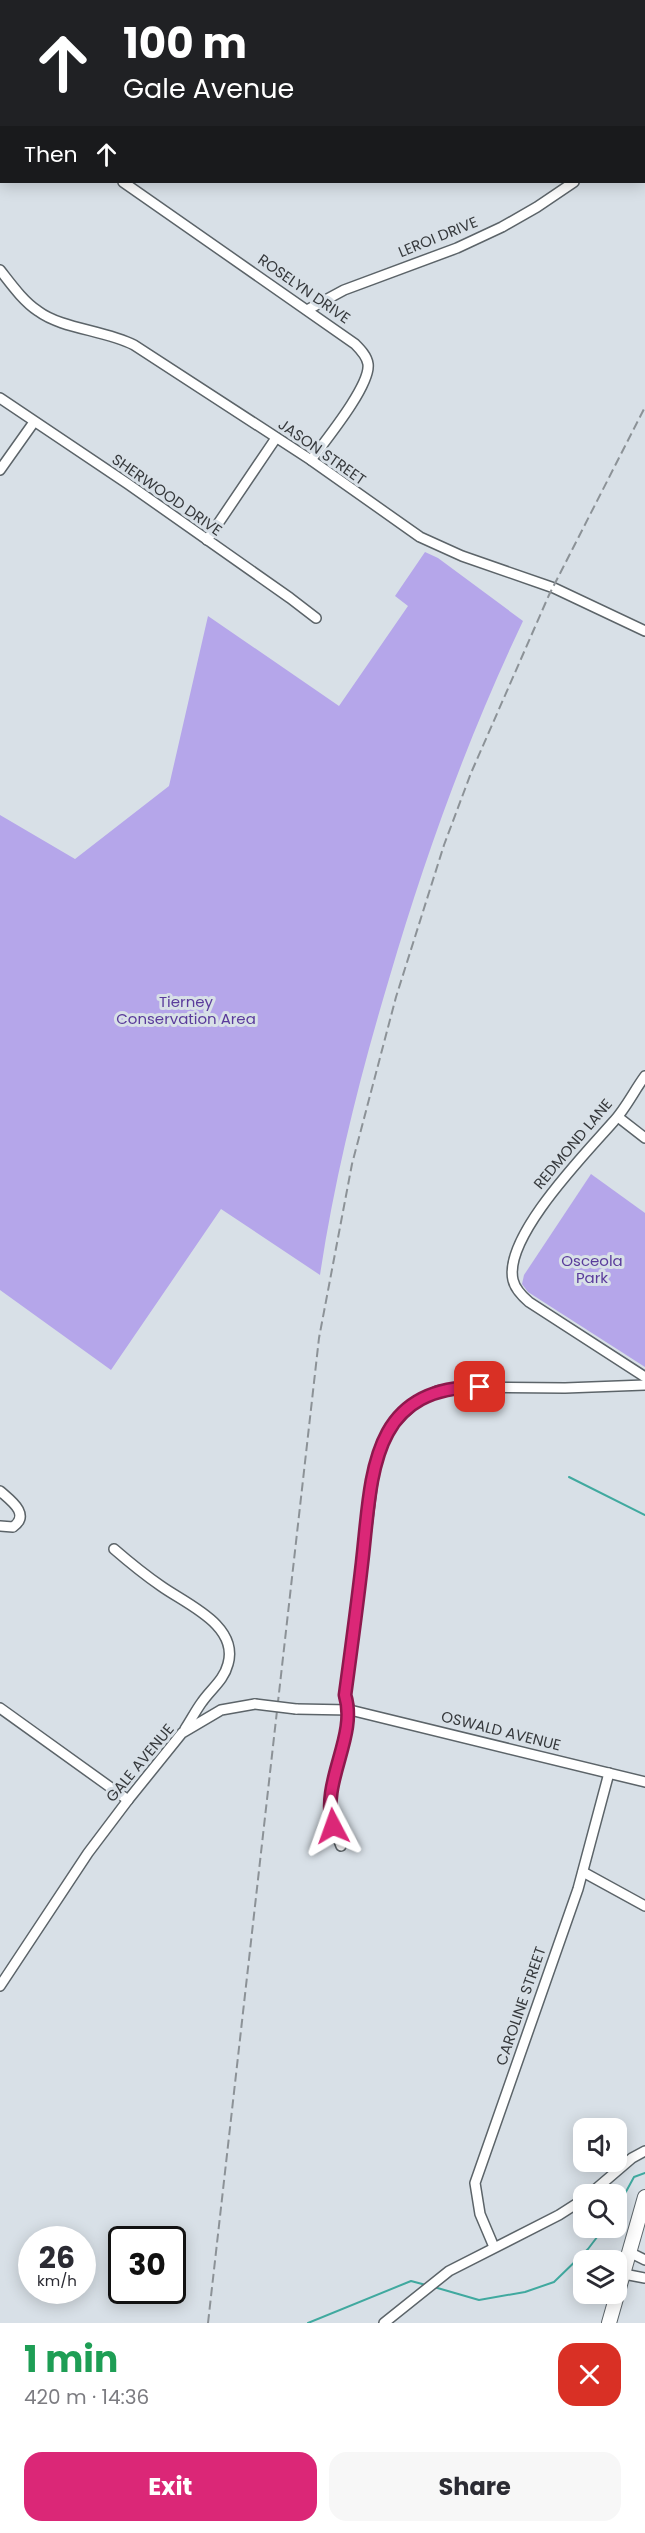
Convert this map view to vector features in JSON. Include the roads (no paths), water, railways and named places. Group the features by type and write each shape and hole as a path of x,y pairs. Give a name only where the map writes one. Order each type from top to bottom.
{"highway":[{"path":"627,2265 645,2197"},
{"path":"609,2323 615,2304"}],"street":[{"name":"LEROI DRIVE","path":"307,310 344,290 457,248 502,227 573,183"},
{"name":"ROSELYN DRIVE","path":"136,185 355,344 368,364 366,378 357,396 311,460"},
{"name":"JASON STREET","path":"0,270 38,311 57,320 118,337 134,345 204,388 420,537 442,548 550,586 645,631"},
{"name":"SHERWOOD DRIVE","path":"0,398 128,484 316,618"},
{"path":"0,470 34,422"},
{"path":"207,540 276,438"},
{"name":"REDMOND LANE","path":"645,1076 618,1117 548,1196 519,1248 512,1275 517,1289 529,1302 645,1377"},
{"path":"618,1117 645,1138"},
{"path":"341,1846 330,1817 329,1805 350,1710 345,1695 370,1492 378,1453 388,1431 403,1413 426,1395 448,1388 616,1388 645,1385"},
{"path":"0,1494 18,1508 20,1517 18,1523 13,1527 0,1526"},
{"path":"114,1549 160,1586 210,1619 226,1642 229,1658 224,1674 201,1703 182,1733"},
{"name":"GALE AVENUE","path":"0,1986 56,1900 128,1800 182,1733 221,1710 255,1704 350,1710"},
{"path":"0,1708 128,1800"},
{"name":"OSWALD AVENUE","path":"350,1710 645,1782"},
{"name":"CAROLINE STREET","path":"494,2247 480,2214 476,2183 583,1872 609,1773"},
{"path":"583,1872 645,1906"},
{"path":"602,2184 632,2158 645,2151"},
{"path":"384,2323 440,2278 573,2206"},
{"path":"631,2253 645,2260"},
{"path":"627,2275 645,2278"}],"waterway":[{"path":"569,1477 645,1515"},
{"path":"627,2190 634,2177 645,2173"},
{"path":"434,2287 479,2300 525,2292 554,2282 596,2238"},
{"path":"308,2323 411,2281 426,2285"}],"railway":[{"path":"208,2323 319,1338 352,1164 396,997 444,845 471,773 549,595 645,407"}],"park label":[{"name":"Tierney Conservation Area","path":"186,1010"},
{"name":"Osceola Park","path":"592,1270"}]}
